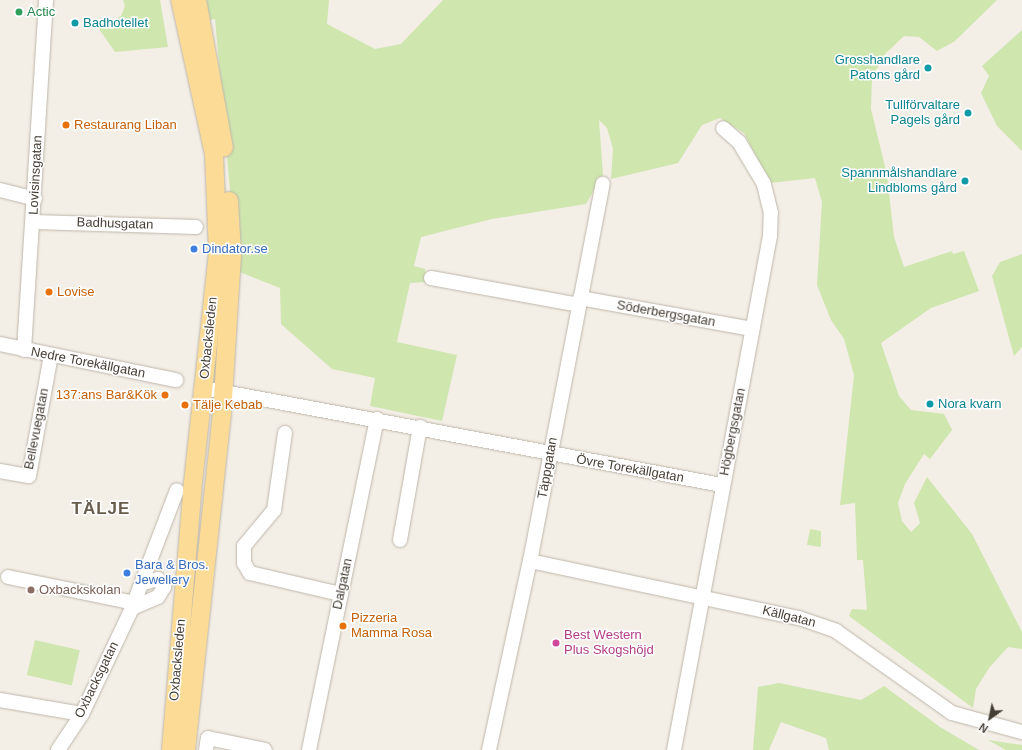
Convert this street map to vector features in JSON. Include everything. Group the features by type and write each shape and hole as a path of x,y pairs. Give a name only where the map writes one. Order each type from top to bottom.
{"main road":[{"name":"Oxbacksleden","path":"171,750 203,388 218,253 214,154 180,0"},
{"name":"Oxbacksleden","path":"186,750 223,392 232,254 226,155 197,0"}],"street":[{"name":"Lovisinsgatan","path":"24,350 34,222 46,0"},
{"name":"Högbergsgatan","path":"674,750 752,329 771,213 755,164 739,142 723,128"},
{"name":"Täppgatan","path":"489,750 510,641 530,561 579,301 603,184"},
{"path":"0,190 35,198"},
{"name":"Badhusgatan","path":"34,222 196,227"},
{"name":"Söderbergsgatan","path":"431,278 752,329"},
{"name":"Nedre Torekällgatan","path":"0,344 176,380"},
{"name":"Bellevuegatan","path":"0,471 29,476 51,355"},
{"name":"Övre Torekällgatan","path":"203,388 420,427 550,455 722,486"},
{"name":"Dalgatan","path":"309,750 377,419"},
{"path":"400,540 420,427"},
{"path":"286,433 274,510 244,546 244,563 250,573 340,594"},
{"name":"Oxbacksgatan","path":"58,750 82,714 144,583 177,490"},
{"name":"Källgatan","path":"530,561 799,618 836,631 952,714 1022,732"},
{"path":"8,577 133,606 158,597 164,587 158,579 144,583"},
{"path":"0,700 82,714"},
{"path":"206,750 208,738 266,750"}],"green space":[{"path":"123,0 160,0 168,47 115,52 95,23 113,21 121,16 125,6"},
{"path":"206,0 329,0 327,24 375,49 401,44 443,0 997,0 955,41 937,51 919,37 904,36 886,53 872,77 871,109 887,175 894,237 904,267 952,251 953,254 964,251 979,291 931,308 881,343 899,396 911,410 944,414 952,430 930,459 924,454 905,484 898,503 902,521 911,532 920,523 914,503 927,477 972,534 1022,632 1022,649 1008,647 989,668 976,689 973,708 849,616 852,609 867,610 863,560 857,560 855,503 840,505 854,375 844,339 831,320 817,285 822,202 815,178 770,183 744,133 720,118 702,125 678,163 611,179 613,149 607,128 599,120 603,175 586,204 492,219 421,237 414,266 425,269 426,282 410,283 397,342 457,355 442,421 370,406 375,378 332,369 281,324 280,288 237,271 215,19 210,20"},
{"path":"1022,30 1022,151 997,126 981,93 989,76 982,66"},
{"path":"1022,254 1022,347 1014,356 992,276 1000,262"},
{"path":"810,529 821,531 821,547 807,545"},
{"path":"35,640 80,650 72,685 27,675"},
{"path":"779,683 861,700 884,686 940,727 979,750 829,750 826,738 781,722 769,750 753,750 758,687"},
{"path":"988,740 1022,745 1022,750 1006,750"}],"place":[{"name":"Actic","path":"19,12"},
{"name":"Badhotellet","path":"75,23"},
{"name":"Grosshandlare Patons gård","path":"928,68"},
{"name":"Tullförvaltare Pagels gård","path":"968,113"},
{"name":"Restaurang Liban","path":"66,125"},
{"name":"Spannmålshandlare Lindbloms gård","path":"965,181"},
{"name":"Dindator.se","path":"194,249"},
{"name":"Lovise","path":"49,292"},
{"name":"137:ans Bar&Kök","path":"165,395"},
{"name":"Nora kvarn","path":"930,404"},
{"name":"Tälje Kebab","path":"185,405"},
{"name":"Bara & Bros. Jewellery","path":"127,573"},
{"name":"Oxbackskolan","path":"31,590"},
{"name":"Pizzeria Mamma Rosa","path":"343,626"},
{"name":"Best Western Plus Skogshöjd","path":"556,643"}],"district":[{"name":"TÄLJE","path":"101,509"}]}
